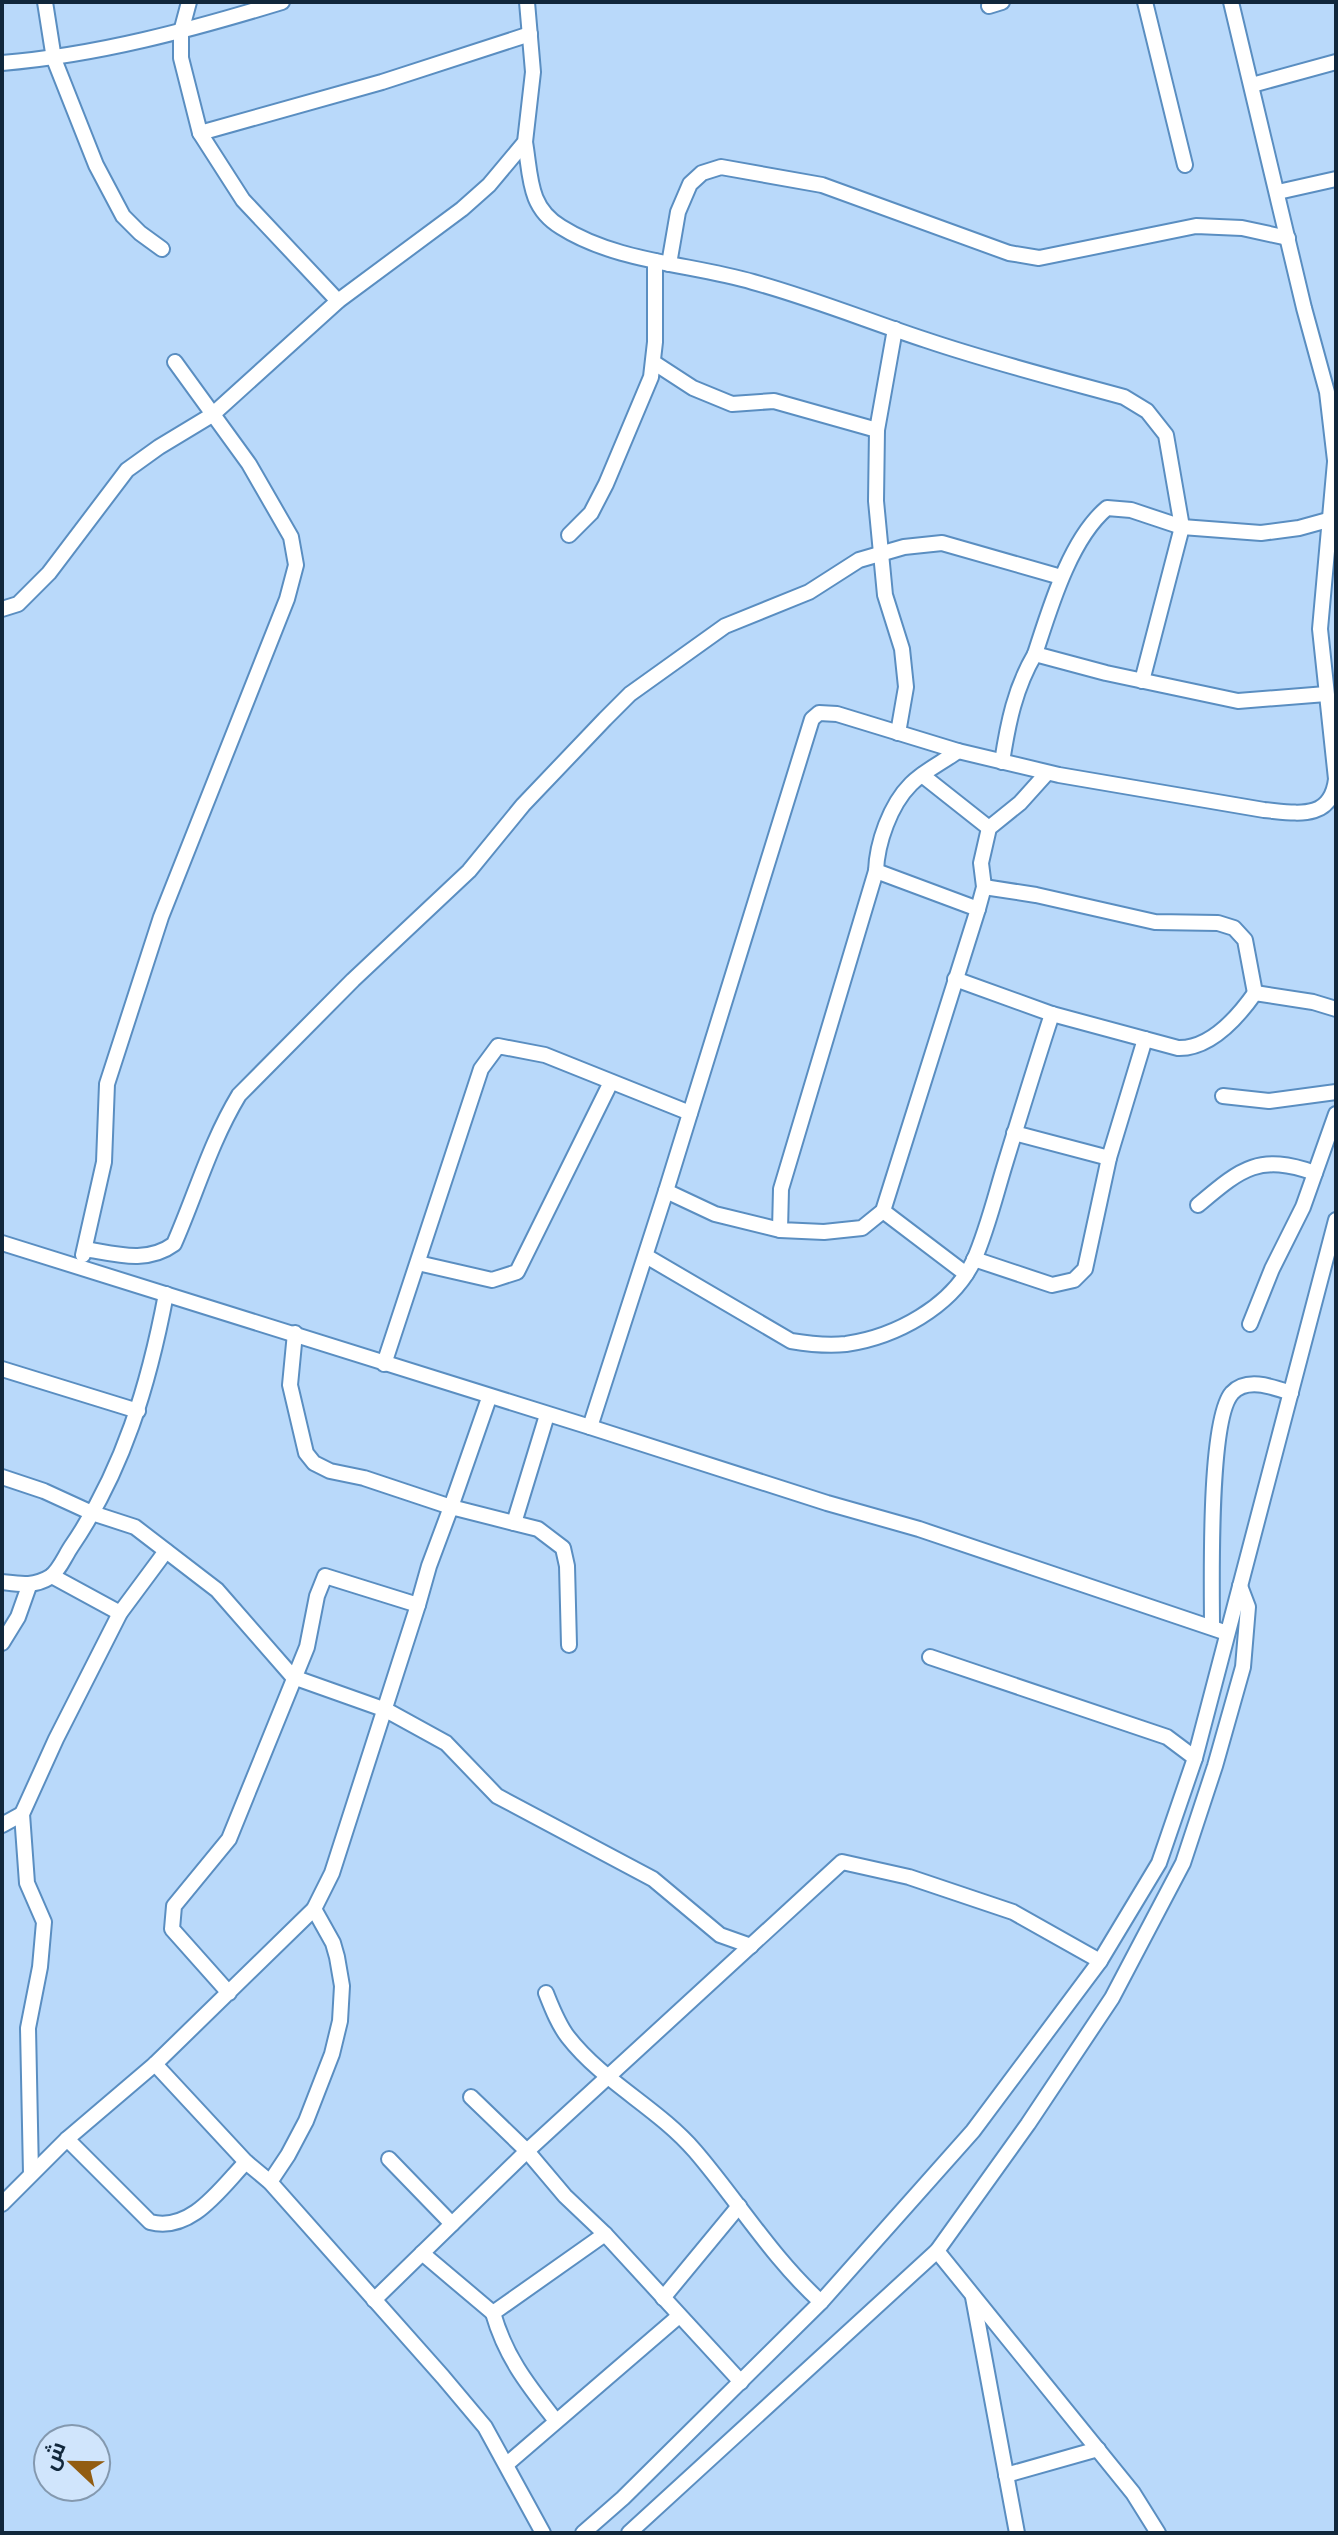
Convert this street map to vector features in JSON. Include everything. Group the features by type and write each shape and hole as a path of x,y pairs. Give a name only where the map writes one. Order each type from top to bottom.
{"street":[{"path":"45,2 54,59 106,187 123,216 162,249"},
{"path":"189,2 181,32 181,58 200,133 243,200 338,301"},
{"path":"2,63 54,59 181,32 282,2"},
{"path":"527,2 533,72 525,142 536,205 559,227 590,242 750,281 895,329 1124,397 1147,411 1166,435 1182,527 1142,681"},
{"path":"1145,2 1185,165"},
{"path":"590,1427 812,719 819,713 837,714 958,751 1047,773 1264,810 1297,813 1317,810 1335,801 1336,779 1320,629 1335,466 1327,392 1231,2"},
{"path":"200,133 382,82 530,34"},
{"path":"1252,85 1336,62"},
{"path":"2,609 18,604 49,573 127,470 212,415 338,301 462,209 489,185 525,142"},
{"path":"569,535 591,513 651,377 662,262 690,184 702,173 721,167 822,185 1009,253 1039,258 1196,226 1242,228 1288,238"},
{"path":"1278,192 1336,179"},
{"path":"895,329 877,430 876,501 885,595 902,649 906,687 898,733"},
{"path":"81,1267 104,1162 107,1084 161,917 287,599 296,565 296,552 284,525 249,464 175,362"},
{"path":"653,362 693,388 732,404 774,401 877,430"},
{"path":"1002,762 1010,712 1024,672 1035,654 1061,577 1095,519 1107,508 1131,510 1182,527 1261,533 1328,520"},
{"path":"85,1249 133,1257 154,1256 174,1244 199,1177 239,1095 353,980 469,871 523,805 630,694 725,626 809,592 859,560 904,547 942,543 1061,577"},
{"path":"1035,654 1238,701 1326,694"},
{"path":"780,1230 781,1189 876,871 876,854 901,797 922,775 958,751"},
{"path":"666,1191 715,1214 780,1230 824,1232 862,1228 883,1211 978,909 984,887 981,863 989,828 1020,803 1047,773"},
{"path":"922,775 989,828"},
{"path":"876,871 978,909"},
{"path":"955,979 1052,1014 1178,1048 1193,1048 1235,1021 1255,993 1245,940 1234,928 1218,923 1155,922 1036,895 984,887"},
{"path":"1255,993 1313,1002 1336,1009"},
{"path":"646,1256 771,1331 791,1341 814,1345 845,1344 892,1331 940,1304 966,1274 974,1259 1052,1014"},
{"path":"974,1259 1052,1285 1074,1280 1085,1269 1109,1158 1145,1039"},
{"path":"384,1364 481,1069 498,1046 545,1055 690,1113"},
{"path":"418,1263 492,1280 517,1272 611,1082"},
{"path":"1223,1096 1269,1101 1336,1092"},
{"path":"1250,1324 1272,1269 1303,1207 1336,1114"},
{"path":"1014,1133 1109,1158"},
{"path":"1198,1205 1236,1173 1256,1165 1289,1164 1315,1173"},
{"path":"883,1211 966,1274"},
{"path":"583,2533 623,2498 821,2302 973,2131 1100,1961 1159,1863 1195,1758 1291,1393 1332,1258 1336,1220"},
{"path":"2,1243 295,1333 489,1398 919,1529 1227,1633"},
{"path":"2,1582 29,1586 52,1576 92,1513 117,1467 138,1411 155,1351 166,1294"},
{"path":"295,1333 290,1385 306,1453 314,1463 330,1471 364,1478 451,1507 538,1529 563,1548 567,1566 569,1645"},
{"path":"2,1369 138,1411"},
{"path":"1212,1627 1216,1448 1224,1412 1232,1393 1247,1384 1274,1387 1291,1393"},
{"path":"2,2204 67,2139 155,2064 314,1909 332,1873 429,1566 489,1398"},
{"path":"514,1523 547,1415"},
{"path":"2,1477 135,1527 217,1590 293,1677 386,1710 446,1743 497,1796 653,1879 720,1935 751,1946"},
{"path":"31,2174 28,2028 40,1967 44,1922 27,1883 22,1814 120,1613 166,1551"},
{"path":"52,1576 120,1613"},
{"path":"229,1993 172,1929 174,1906 229,1839 307,1647 317,1596 325,1576 418,1605"},
{"path":"2,1643 18,1617 29,1586"},
{"path":"629,2533 937,2251 1028,2124 1112,1998 1183,1863 1215,1766 1243,1667 1248,1607 1240,1586"},
{"path":"930,1657 1167,1737 1195,1758"},
{"path":"2,1825 22,1814"},
{"path":"374,2300 527,2151 842,1862 909,1877 1013,1912 1100,1961"},
{"path":"270,2182 306,2121 332,2054 340,2021 342,1986 337,1957 333,1943 314,1909"},
{"path":"546,1993 568,2037 609,2078 657,2114 694,2150 777,2257 821,2302"},
{"path":"155,2064 246,2162 270,2182 485,2427 543,2533"},
{"path":"471,2097 527,2151 565,2196 605,2234 741,2382"},
{"path":"67,2139 150,2222 165,2226 193,2216 246,2162"},
{"path":"389,2159 452,2224"},
{"path":"663,2298 739,2206"},
{"path":"493,2313 605,2234"},
{"path":"937,2251 1133,2493 1158,2533"},
{"path":"422,2253 493,2313 501,2341 515,2367 556,2421"},
{"path":"973,2295 1017,2533"},
{"path":"507,2464 679,2316"},
{"path":"1006,2475 1098,2449"}]}
